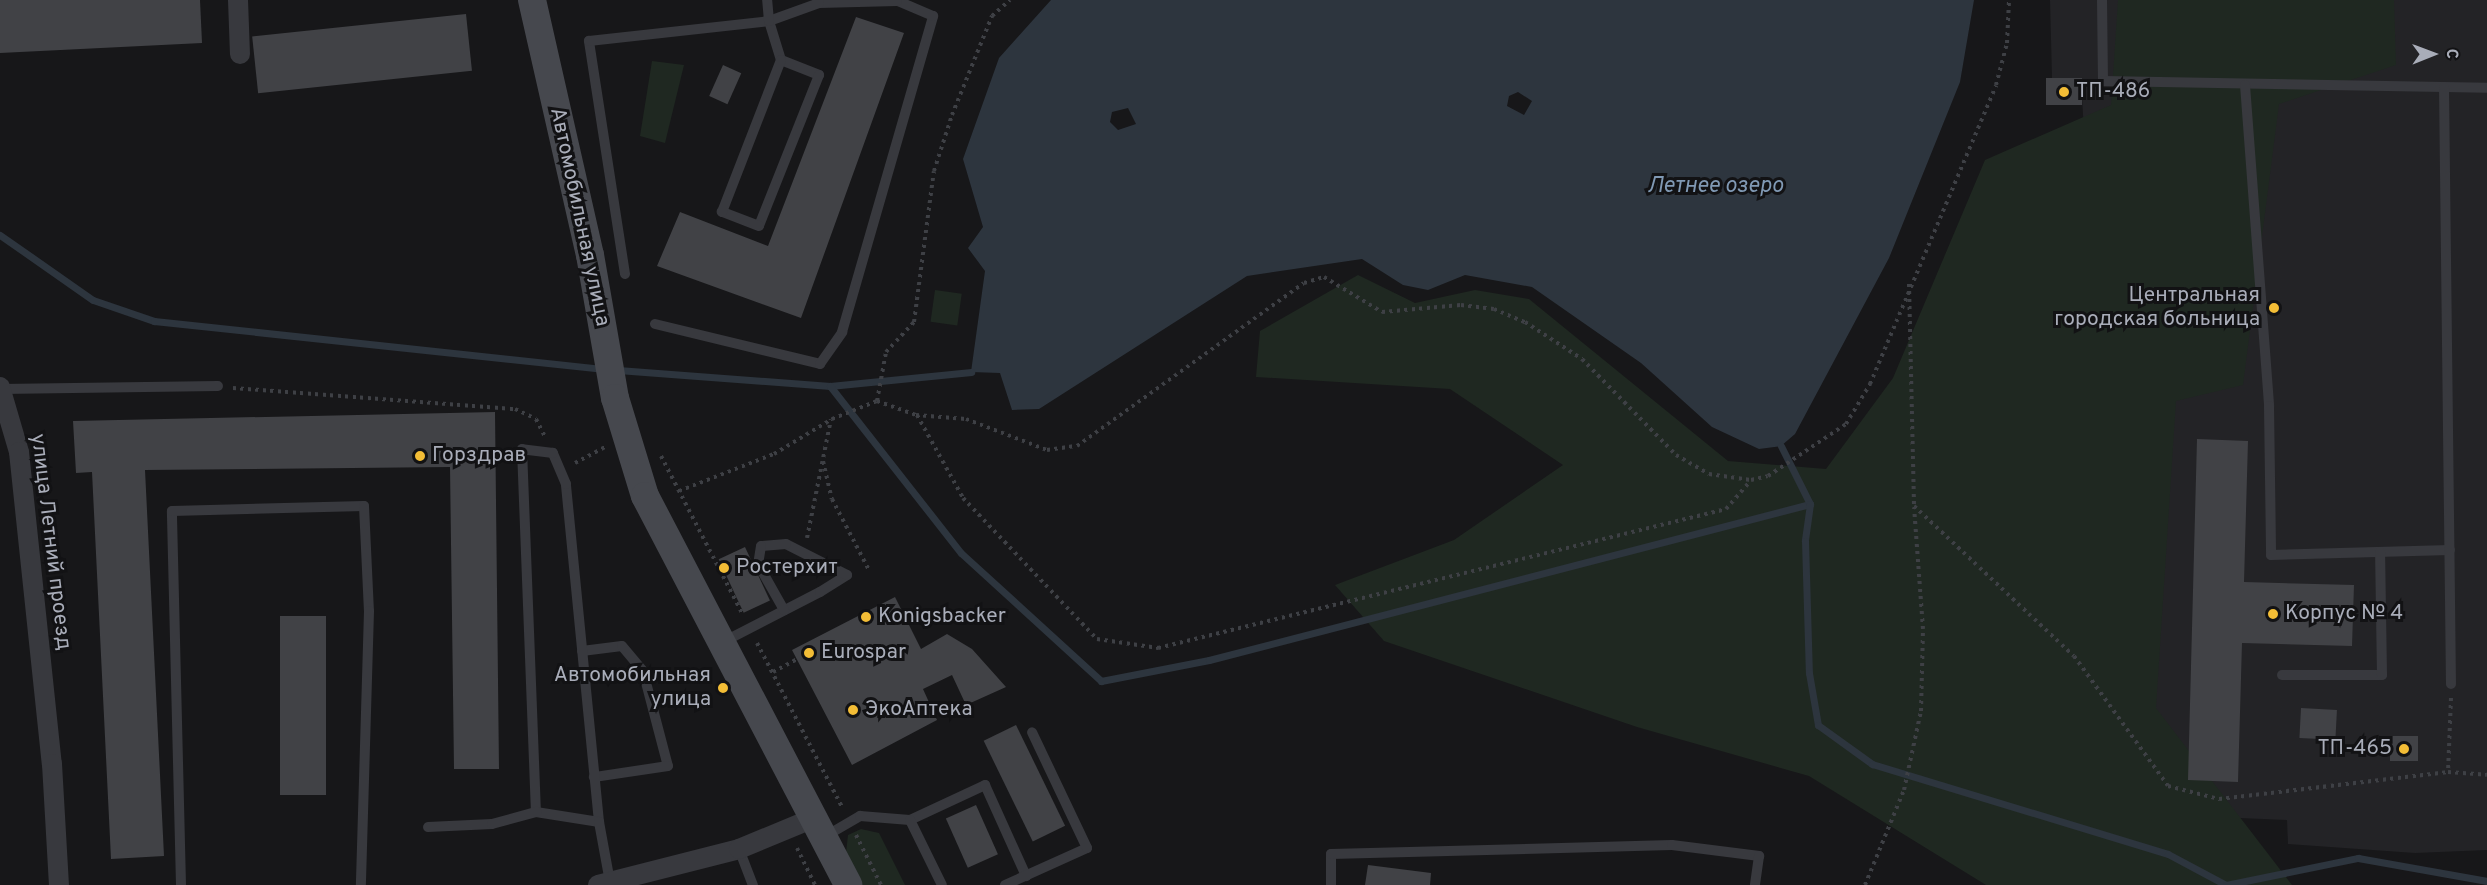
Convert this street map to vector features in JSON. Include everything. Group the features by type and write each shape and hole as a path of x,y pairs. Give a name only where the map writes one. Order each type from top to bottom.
{"street":[{"path":"238,0 240,54"},
{"name":"Автомобильная улица","path":"532,0 613,388 625,436 645,496 848,885"},
{"name":"улица Летний проезд","path":"0,388 19,452 52,764 59,885"},
{"path":"604,884 739,849 788,830 819,828"}],"lane":[{"path":"767,0 769,21 781,60 722,212 759,226 819,75 781,60"},
{"path":"2102,0 2103,81 2487,88"},
{"path":"625,274 589,41 769,21 819,3 897,1 933,16 842,332 820,364 655,324"},
{"path":"2245,85 2269,406 2271,555 2450,550"},
{"path":"2444,87 2451,684"},
{"path":"0,388 218,386"},
{"path":"536,812 522,449 553,453 566,484 604,884"},
{"path":"181,885 172,511 363,506 369,611 361,885"},
{"path":"723,642 784,610 847,576 786,544 762,546 758,564 784,610"},
{"path":"2282,675 2382,675 2380,552"},
{"path":"582,651 622,646 643,671 668,766 594,777"},
{"path":"1005,885 1087,848 1032,732"},
{"path":"819,828 860,816 910,820 985,785 1026,876"},
{"path":"428,826 492,824 536,812 599,822"},
{"path":"910,820 942,885"},
{"path":"1331,885 1331,854 1672,845 1758,856 1755,885"},
{"path":"739,849 753,885"}],"path":[{"path":"877,401 886,352 914,322 934,171 962,84 992,16 1010,0"},
{"path":"679,491 774,454 832,418 877,401 916,415 966,419 1047,450 1077,446 1304,284 1324,277 1382,312 1461,305 1494,309 1524,322 1581,359 1676,455 1709,474 1751,480 1768,476 1846,424 1870,384 1909,280 1996,85 2007,43 2009,0"},
{"path":"1865,885 1904,790 1921,711 1923,629 1914,506 1909,280"},
{"path":"218,386 515,409 536,419 553,453"},
{"path":"916,415 963,498 1097,639 1158,648 1726,509 1751,480"},
{"path":"805,554 832,418"},
{"path":"560,470 625,436"},
{"path":"823,460 832,499 869,570"},
{"path":"1914,506 2074,656 2168,786 2218,799 2448,772 2487,775"},
{"path":"773,672 797,659"},
{"path":"2448,772 2451,684"},
{"path":"788,830 815,885"}],"shaded area":[{"name":"Центральная городская больница","path":"2050,0 2487,0 2487,850 2415,853 2288,844 2287,820 2121,813 2081,78 2052,78"},
{"path":"2118,0 2394,0 2396,65 2279,104 2243,385 2176,401 2156,708 2292,885 1986,885 1809,776 1637,727 1384,641 1335,585 1454,540 1563,465 1450,389 1256,377 1260,331 1358,275 1415,303 1475,290 1529,299 1728,461 1826,469 1893,378 1985,160 2111,105"},
{"path":"652,61 684,65 665,143 640,136"},
{"path":"935,290 962,294 957,325 931,322"},
{"path":"861,829 879,833 905,885 862,885 846,853 848,835"}],"water":[{"name":"Летнее озеро","path":"1051,0 1974,0 1960,82 1889,258 1795,434 1781,446 1759,449 1712,427 1641,363 1532,287 1465,275 1428,290 1403,285 1362,259 1247,276 1039,409 1012,410 1000,373 971,372 985,271 968,248 983,227 963,159 999,58","holes":["1518,92 1532,101 1524,115 1507,106 1509,96","1128,108 1136,124 1118,130 1110,122 1112,112"]}],"building":[{"path":"0,0 200,0 202,43 0,53"},
{"path":"466,14 472,71 258,93 252,36"},
{"path":"856,17 904,33 801,318 657,266 680,212 768,246"},
{"path":"723,65 741,73 727,104 709,96"},
{"name":"ТП-486","path":"2046,78 2082,78 2082,105 2046,105"},
{"path":"495,412 499,769 454,769 450,467 145,470 164,856 111,859 92,472 76,473 73,421"},
{"name":"Корпус № 4","path":"2197,439 2248,441 2244,582 2354,585 2352,646 2242,643 2238,782 2188,780"},
{"path":"745,547 770,600 744,613 719,559"},
{"path":"895,597 921,649 947,634 972,649 1006,687 966,705 952,675 923,689 937,720 852,765 792,650"},
{"path":"280,616 326,616 326,795 280,795"},
{"path":"2301,708 2337,710 2335,740 2299,738"},
{"path":"1016,725 1065,826 1033,841 984,741"},
{"name":"ТП-465","path":"2390,736 2418,736 2418,761 2390,761"},
{"path":"976,805 998,854 968,868 946,818"},
{"path":"1368,865 1431,873 1430,885 1365,885"}],"waterway":[{"path":"0,235 93,300 154,321 604,369"},
{"path":"618,370 830,386 971,372"},
{"path":"830,386 961,553 1101,681 1209,660 1810,504"},
{"path":"1781,446 1810,504 1805,541 1809,673 1818,725 1872,764 2168,854 2226,885 2358,858 2487,881"}],"place":[{"name":"ТП-486","path":"2064,92"},
{"name":"Центральная городская больница","path":"2274,308"},
{"name":"Горздрав","path":"420,456"},
{"name":"Ростерхит","path":"724,568"},
{"name":"Корпус № 4","path":"2273,614"},
{"name":"Konigsbacker","path":"866,617"},
{"name":"Eurospar","path":"809,653"},
{"name":"Автомобильная улица","path":"723,688"},
{"name":"ЭкоАптека","path":"853,710"},
{"name":"ТП-465","path":"2404,749"}]}
